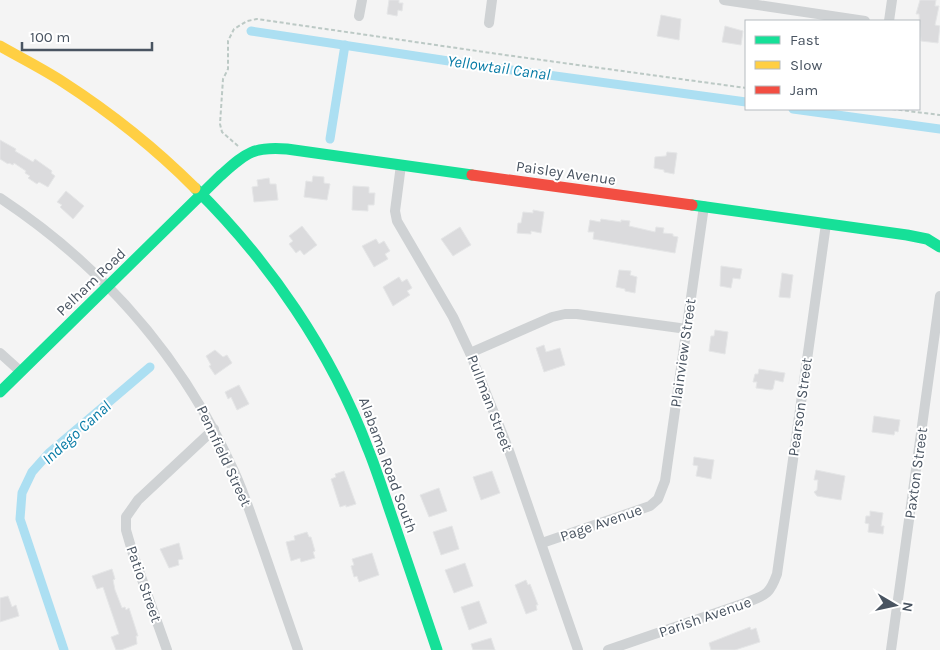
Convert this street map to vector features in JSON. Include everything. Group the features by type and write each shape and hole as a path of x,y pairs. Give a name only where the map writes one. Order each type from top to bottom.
{"street":[{"path":"360,16 362,0"},
{"path":"489,23 492,0"},
{"path":"724,0 762,3 858,20"},
{"path":"889,20 892,0"},
{"name":"Alabama Road South","path":"0,46 46,71 111,114 164,157 202,193 272,274 299,314 344,392 368,448 437,650"},
{"name":"Paisley Avenue","path":"202,193 242,156 257,147 269,146 704,206 926,239 936,242 940,247"},
{"name":"Pullman Street","path":"402,165 395,211 397,221 453,317 470,353 492,406 542,543 578,650"},
{"name":"Pelham Road","path":"0,392 202,193"},
{"name":"Pennfield Street","path":"0,198 46,231 108,285 148,330 175,365 214,429 234,472 247,503 298,650"},
{"name":"Plainview Street","path":"658,499 665,481 704,206"},
{"name":"Pearson Street","path":"771,589 777,574 826,224"},
{"name":"Paxton Street","path":"891,650 940,296"},
{"path":"470,353 552,317 565,314 687,329"},
{"path":"0,353 20,371"},
{"name":"Patio Street","path":"167,650 133,554 126,530 126,518 138,500 214,429"},
{"name":"Page Avenue","path":"542,543 650,506 658,499"},
{"name":"Parish Avenue","path":"608,650 763,596 771,589"}],"path":[{"path":"242,156 236,144 222,132 220,124 222,87 228,69 228,41 234,29 246,21 257,19 745,88"},
{"path":"900,110 940,115"}],"building":[{"path":"389,0 399,0 399,3 403,3 402,11 398,10 397,16 387,14"},
{"path":"920,0 936,0 935,6 939,6 935,25 940,26 938,43 921,41 919,14 916,14"},
{"path":"661,15 681,19 679,40 657,36"},
{"path":"725,26 743,31 741,45 722,42"},
{"path":"0,140 33,162 35,159 52,171 51,173 55,176 48,187 39,182 37,184 28,178 30,176 25,173 26,171 14,163 13,165 8,164 0,159"},
{"path":"667,152 677,153 674,174 654,168 655,157 666,156"},
{"path":"313,176 324,177 324,183 330,184 327,200 304,197 306,181 312,182"},
{"path":"269,178 270,184 276,184 278,200 254,202 252,187 258,186 257,180"},
{"path":"353,186 369,187 369,193 375,193 374,205 368,205 368,211 352,210"},
{"path":"66,191 84,206 73,219 60,207 62,205 57,202"},
{"path":"533,210 544,212 541,233 531,231 531,234 517,233 518,223 521,223 523,212 533,213"},
{"path":"601,219 621,222 621,220 630,221 629,226 655,232 656,227 664,228 663,233 673,234 673,236 678,237 675,253 593,239 594,232 588,232 590,220 600,222"},
{"path":"302,226 317,245 304,255 300,250 296,253 289,244 293,241 289,236"},
{"path":"460,227 471,245 453,256 441,239"},
{"path":"376,239 379,244 384,241 390,251 385,254 388,259 374,267 362,246"},
{"path":"721,266 742,269 740,279 733,278 731,288 720,286"},
{"path":"619,270 631,271 630,275 637,277 635,293 616,287"},
{"path":"782,273 793,275 790,298 779,297"},
{"path":"399,277 402,282 407,279 412,288 407,291 410,295 393,306 383,287"},
{"path":"715,330 728,332 725,354 709,351 711,336 714,336"},
{"path":"544,345 546,352 560,348 565,365 544,372 536,348"},
{"path":"215,350 223,357 227,355 232,363 215,375 209,366 211,365 206,356"},
{"path":"759,369 785,373 783,382 775,380 771,390 756,388 757,382 753,382 755,374 758,374"},
{"path":"239,385 249,404 237,410 231,397 228,399 225,392"},
{"path":"874,416 900,420 898,432 895,431 894,435 872,432"},
{"path":"694,457 714,460 711,479 696,476 698,466 693,465"},
{"path":"816,470 845,476 841,500 817,496 814,492 817,490 818,480 814,480"},
{"path":"344,471 356,504 340,507 331,479 336,477 335,474"},
{"path":"492,471 500,493 481,500 473,477"},
{"path":"439,488 447,511 429,517 420,495"},
{"path":"870,511 883,513 881,526 884,526 883,534 868,532 869,524 865,523 866,516 870,516"},
{"path":"452,526 459,549 441,555 433,532"},
{"path":"307,532 309,537 311,537 315,558 301,562 300,558 291,561 286,542 295,540 294,536"},
{"path":"179,543 183,559 178,560 179,565 169,568 160,549"},
{"path":"372,553 379,575 359,582 357,576 354,577 351,566 354,565 352,559"},
{"path":"465,563 473,586 454,593 445,570"},
{"path":"112,569 115,579 113,580 115,590 122,608 125,607 126,610 129,608 138,636 136,636 137,644 121,650 116,650 111,637 119,634 103,587 97,589 92,576"},
{"path":"526,580 528,585 530,584 538,605 536,605 537,610 526,614 515,585"},
{"path":"8,596 12,607 16,605 19,616 0,622 0,598"},
{"path":"479,601 487,623 469,630 461,607"},
{"path":"750,627 751,630 756,628 760,642 735,650 711,650 709,643"},
{"path":"491,638 495,650 473,650 471,644"}],"waterway":[{"name":"Yellowtail Canal","path":"251,31 475,65 745,102"},
{"path":"330,139 345,45"},
{"name":"Yellowtail Canal","path":"800,110 940,129"},
{"name":"Indego Canal","path":"64,650 20,519 22,493 32,472 49,453 150,367"}],"traffic: fast":[{"path":"0,392 220,176 250,153 265,149 287,149 472,175"},
{"path":"195,188 222,216 273,277 317,343 336,377 374,466 437,650"},
{"path":"692,205 907,235 927,239 940,247"}],"traffic: slow":[{"path":"0,46 55,77 98,106 148,145 195,188"}],"traffic: jam":[{"path":"472,175 692,205"}]}
